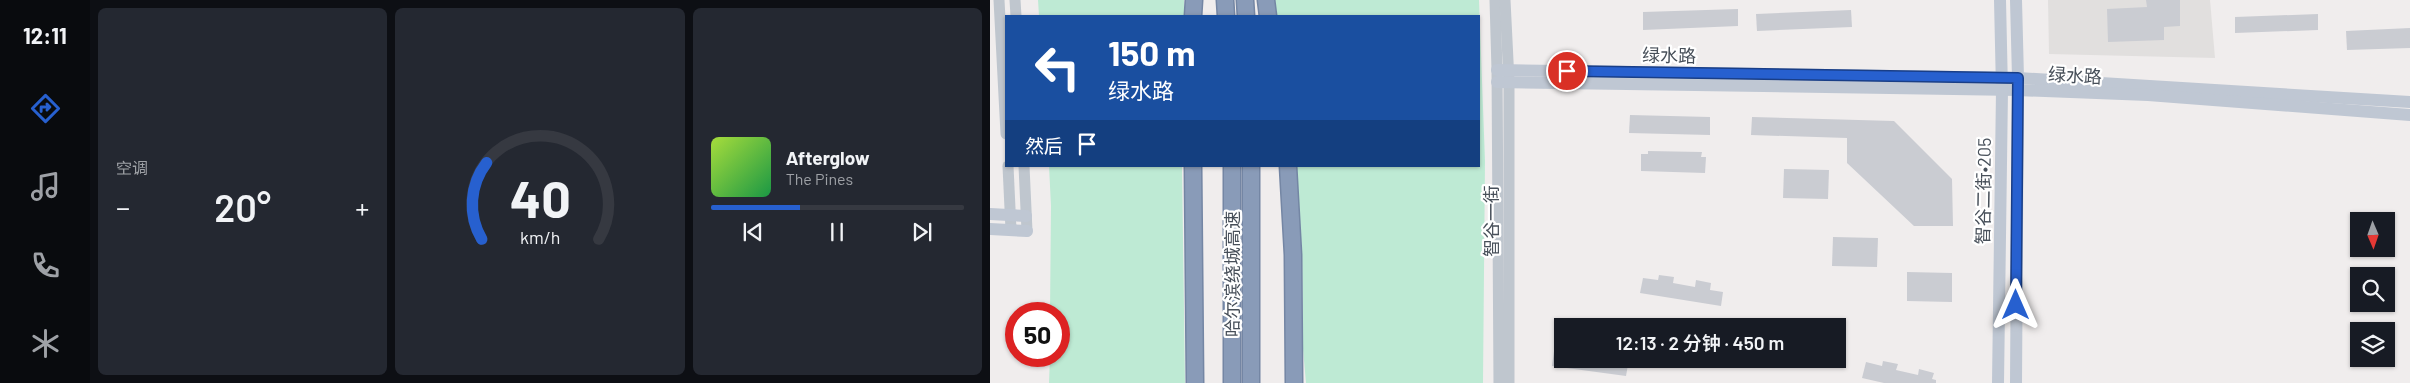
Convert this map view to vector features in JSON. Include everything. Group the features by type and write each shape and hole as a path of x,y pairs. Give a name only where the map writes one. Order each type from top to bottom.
{"highway":[{"path":"1194,0 1194,15"},
{"path":"1226,0 1226,15"},
{"path":"1245,0 1246,15"},
{"path":"1266,0 1268,15"},
{"path":"1193,167 1195,383"},
{"name":"哈尔滨绕城高速","path":"1232,167 1232,383"},
{"name":"哈尔滨绕城高速","path":"1251,167 1251,383"},
{"path":"1288,167 1292,256 1294,383"}],"main road":[{"name":"智谷二街•205","path":"1998,383 2000,0"},
{"name":"智谷二街•205","path":"2016,0 2018,84 2016,383"},
{"name":"绿水路","path":"1503,76 2018,84 2410,102"},
{"name":"绿水路","path":"2018,84 2410,115"},
{"path":"990,214 1026,216"},
{"path":"990,229 1027,231"}],"street":[{"path":"999,0 1005,115"},
{"path":"1016,0 1016,15"},
{"name":"智谷一街","path":"1494,0 1503,76 1509,383"},
{"name":"智谷一街","path":"1499,383 1505,0"},
{"path":"1008,167 1011,230"},
{"path":"1024,167 1027,231"}],"shaded area":[{"path":"2048,0 2210,0 2215,58 2049,54"}],"green space":[{"path":"1038,0 1184,0 1184,15 1039,15"},
{"path":"1275,0 1479,0 1480,15 1277,15"},
{"path":"1480,27 1485,161 1483,383 1306,383 1303,349 1302,254 1296,167 1480,167"},
{"path":"1049,167 1182,167 1185,383 1049,383 1050,367 1070,367 1070,302 1050,302 1051,206"}],"building":[{"path":"2146,0 2180,0 2180,26 2164,27 2164,40 2108,42 2107,9 2147,7"},
{"path":"1738,9 1738,26 1643,30 1643,12"},
{"path":"1851,10 1852,27 1757,31 1756,14"},
{"path":"2318,14 2318,30 2235,33 2235,17"},
{"path":"2410,28 2410,48 2347,50 2346,31"},
{"path":"1630,115 1710,117 1710,135 1629,133"},
{"path":"1752,117 1894,121 1952,179 1953,226 1914,226 1847,163 1847,138 1751,135"},
{"path":"1648,151 1702,152 1701,157 1706,157 1705,173 1641,171 1641,154 1648,154"},
{"path":"1784,169 1829,170 1828,199 1783,198"},
{"path":"1833,237 1878,238 1877,267 1832,266"},
{"path":"1907,272 1952,273 1952,302 1907,301"},
{"path":"1659,275 1674,277 1673,283 1695,287 1696,280 1711,283 1710,290 1723,292 1721,306 1640,293 1643,278 1658,280"},
{"path":"1883,361 1898,364 1896,370 1918,375 1919,369 1934,373 1932,379 1936,380 1936,383 1884,383 1862,378 1866,362 1882,366"},
{"path":"1567,368 1627,368 1626,376"}],"route":[{"path":"1567,71 2018,78 2016,305"}]}
